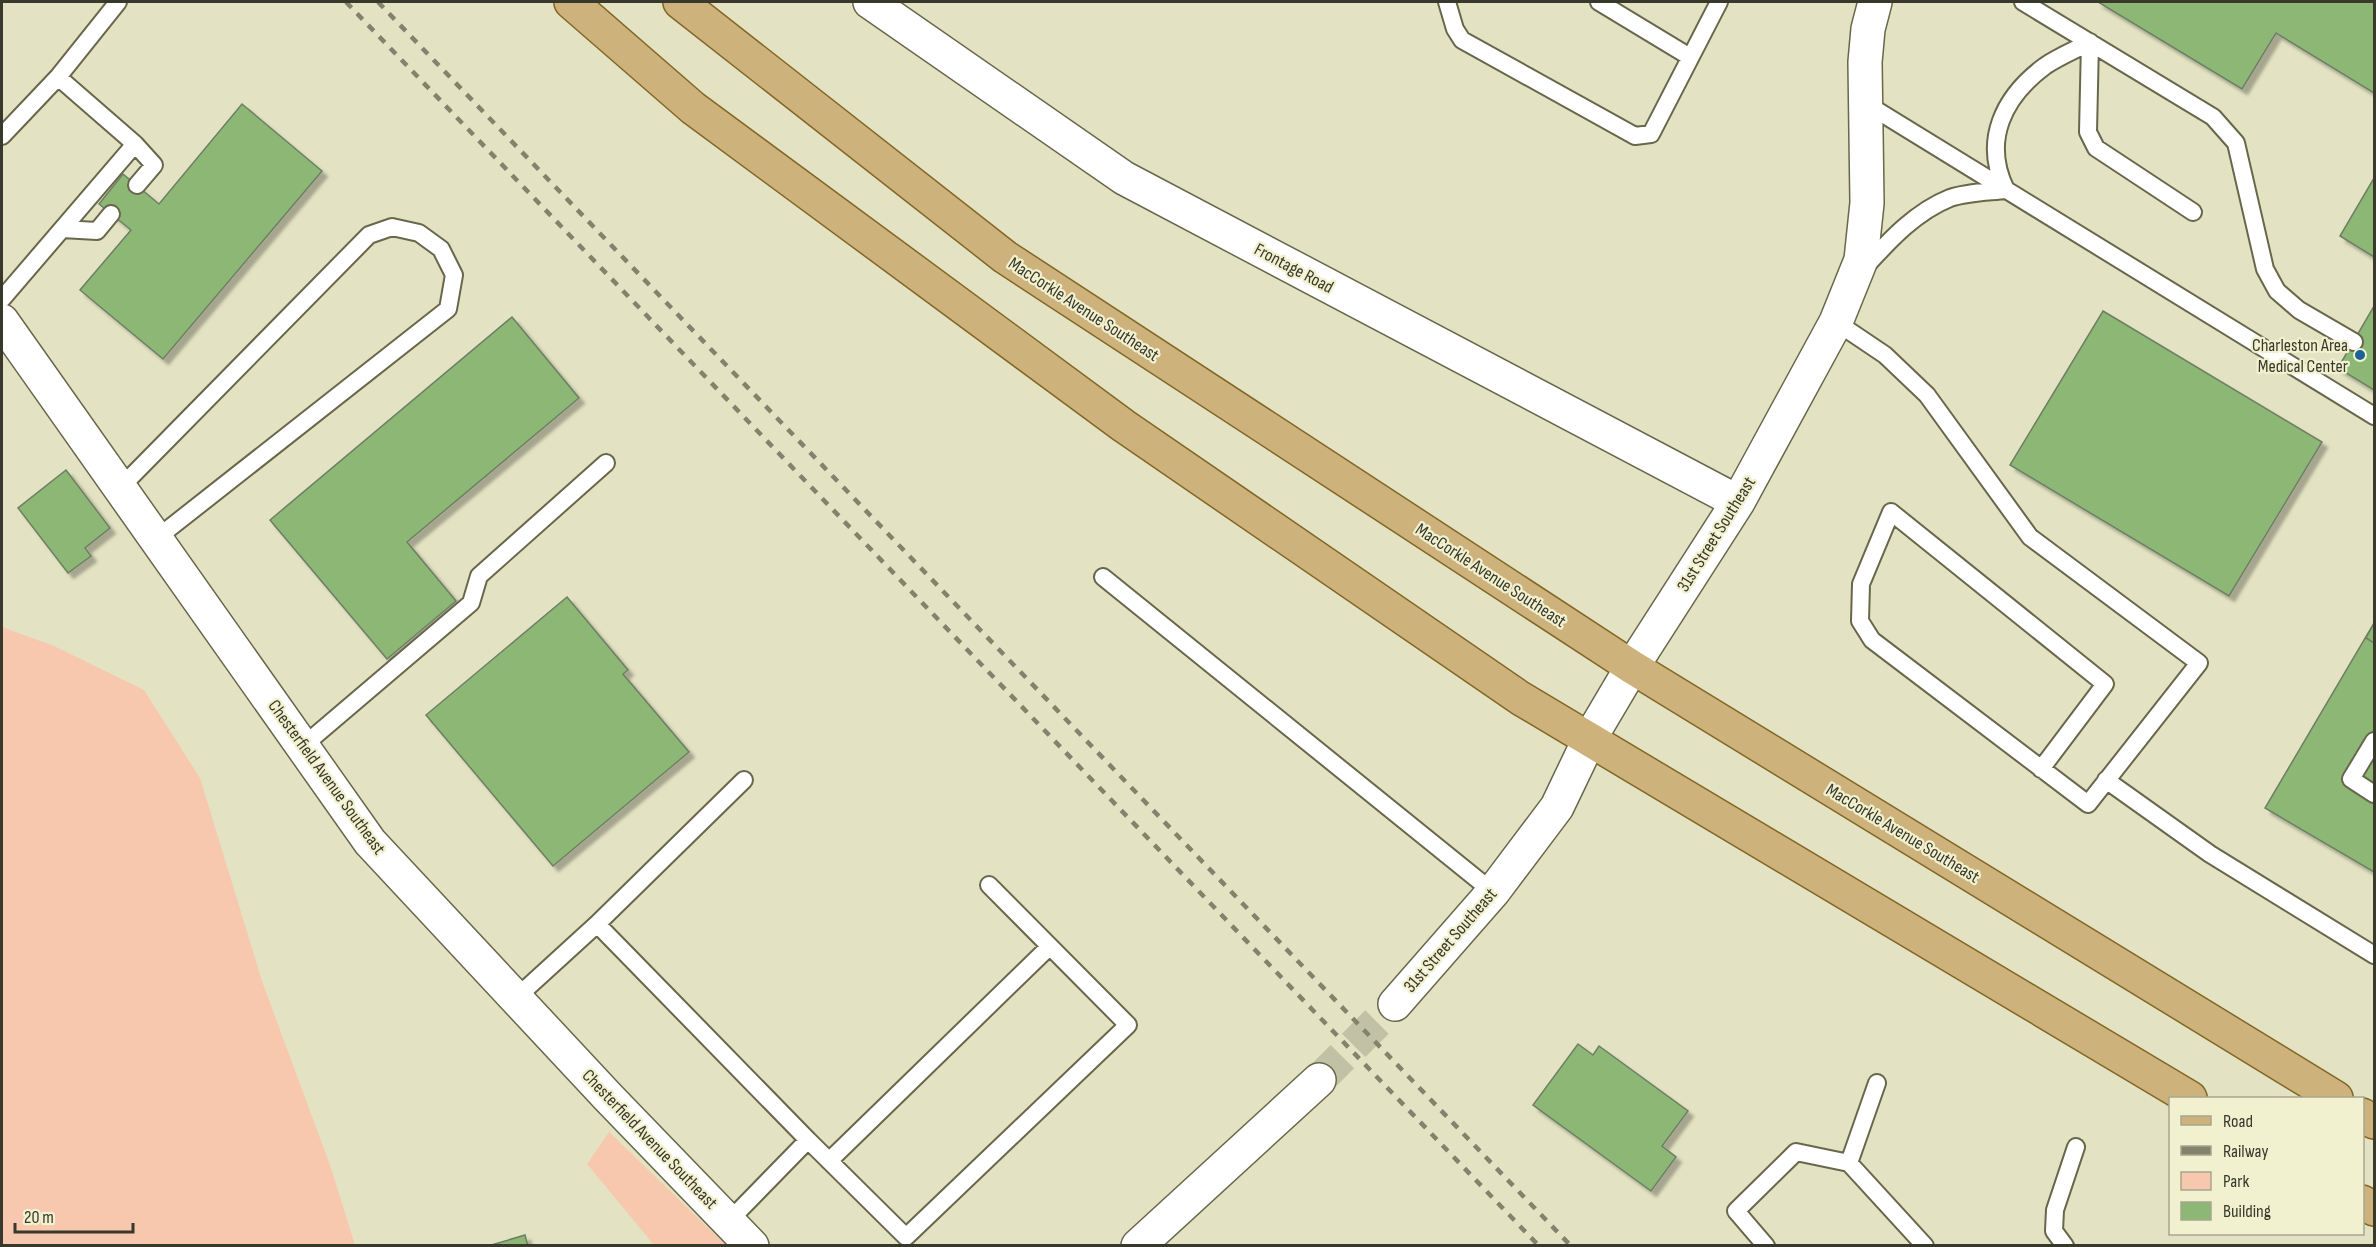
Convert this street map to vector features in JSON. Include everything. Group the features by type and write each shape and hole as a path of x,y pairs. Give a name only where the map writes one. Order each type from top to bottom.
{"main road":[{"path":"571,2 693,108 1124,426 1520,698 2188,1097"},
{"name":"MacCorkle Avenue Southeast","path":"680,2 1005,257 1632,667 2334,1097"}],"street":[{"name":"Frontage Road","path":"870,2 1124,178 1738,502"},
{"name":"31st Street Southeast","path":"1395,1004 1493,892 1557,807 1590,738 1632,667 1738,502 1836,322 1861,260 1868,203 1865,104 1867,40 1875,2"},
{"name":"Chesterfield Avenue Southeast","path":"2,321 370,842 752,1245"},
{"path":"1138,1245 1318,1080"}],"lane":[{"path":"2,136 58,77 118,2"},
{"path":"1447,2 1455,29 1462,40 1635,136 1651,134 1719,2"},
{"path":"1599,2 1690,57"},
{"path":"2023,2 2213,117 2236,143 2265,269 2277,291 2299,310 2354,342"},
{"path":"2006,190 1997,172 1995,148 1998,128 2006,109 2022,88 2046,66 2090,42"},
{"path":"2090,42 2088,132 2096,148 2193,212"},
{"path":"58,77 135,144 154,165 136,185"},
{"path":"1865,104 2374,416"},
{"path":"2,299 135,144"},
{"path":"1853,281 1897,231 1928,210 1950,198 2006,190"},
{"path":"62,229 97,231 111,214"},
{"path":"121,487 369,235 392,227 419,233 441,249 454,275 448,309 157,538"},
{"path":"1836,322 1885,355 1927,395 2030,537 2199,663 2088,804 2041,769 1872,640 1860,621 1861,584 1891,513 2105,684 2041,769"},
{"path":"303,746 471,603 479,576 606,463"},
{"path":"1103,577 1493,892"},
{"path":"2374,741 2351,779 2374,794"},
{"path":"517,997 597,924 744,780"},
{"path":"2106,780 2210,854 2373,950"},
{"path":"597,924 906,1237 1128,1025 989,885"},
{"path":"829,1161 1049,946"},
{"path":"1849,1163 1877,1083"},
{"path":"729,1221 808,1140"},
{"path":"2065,1245 2054,1231 2055,1210 2076,1147"},
{"path":"1767,1245 1736,1211 1796,1152 1849,1163 1925,1245"}],"green space":[{"path":"2,627 54,646 144,690 200,778 262,981 331,1168 355,1245 2,1245"},
{"path":"609,1132 726,1245 654,1245 587,1164"}],"building":[{"path":"2098,2 2374,2 2374,93 2276,33 2242,89"},
{"path":"242,104 322,171 163,359 80,290 131,230 99,204 123,174 159,204"},
{"path":"2374,178 2374,257 2340,236"},
{"name":"Charleston Area Medical Center","path":"2374,306 2374,390 2338,368"},
{"path":"2103,311 2322,442 2229,596 2010,465"},
{"path":"512,317 579,398 407,542 456,601 387,659 270,520"},
{"path":"66,470 110,528 85,548 91,556 68,573 18,508"},
{"path":"567,597 628,670 623,674 689,752 553,866 426,715"},
{"path":"2374,623 2374,872 2265,808"},
{"path":"2374,623 2374,643 2366,638"},
{"path":"1578,1044 1593,1055 1599,1046 1688,1111 1662,1146 1676,1157 1651,1191 1533,1105"},
{"path":"525,1235 528,1246 488,1246"}],"tunnel":[{"path":"1319,1080 1395,1004"}],"railway":[{"path":"346,2 1539,1246"},
{"path":"378,2 1571,1246"}],"place":[{"name":"Charleston Area Medical Center","path":"2360,355"}]}
